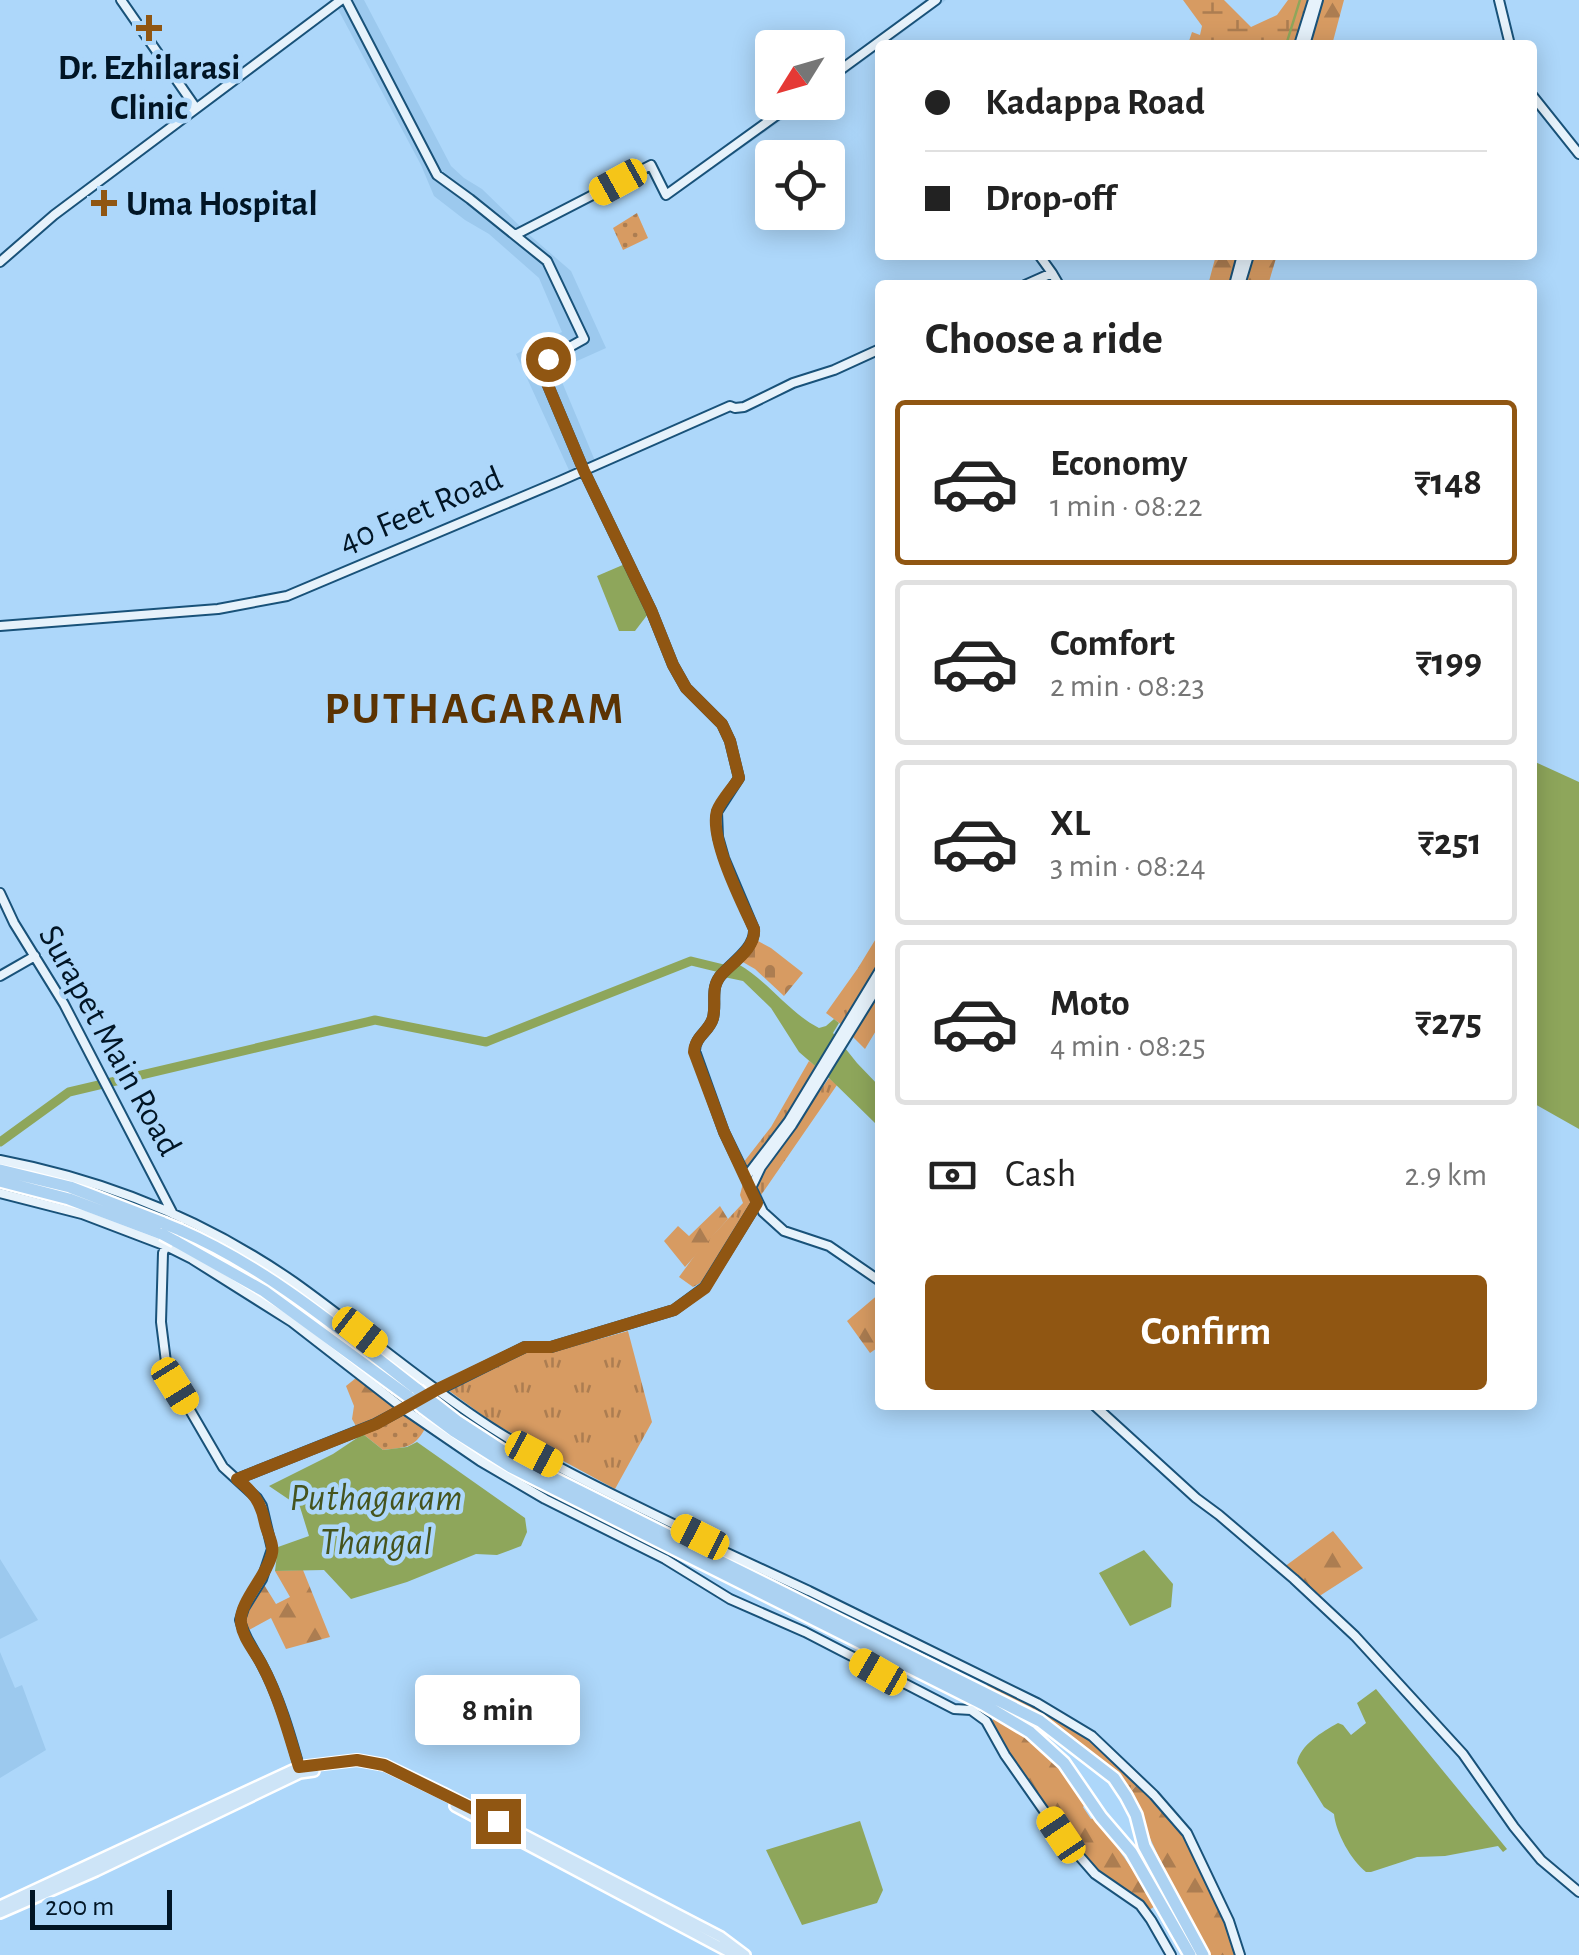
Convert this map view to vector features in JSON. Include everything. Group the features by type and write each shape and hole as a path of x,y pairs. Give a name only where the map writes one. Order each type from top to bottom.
{"highway":[{"path":"0,1170 70,1187 170,1231 264,1291 410,1399 430,1399 517,1460 1040,1721 1114,1778 1126,1796 1136,1816 1138,1849 1190,1955"},
{"path":"0,1181 170,1231"},
{"path":"430,1399 454,1432 511,1467 982,1704 1030,1732 1064,1763 1100,1817 1138,1849 1203,1955"},
{"path":"1064,1763 1073,1761 1074,1746"}],"main road":[{"path":"0,1910 300,1770 357,1760 384,1765 484,1814 704,1928 744,1955"},
{"path":"300,1770 360,1764 381,1768 735,1955"}],"street":[{"path":"120,0 196,108"},
{"path":"0,262 54,215 344,0 437,175 547,261 584,339 539,364 680,678 722,724 739,778 717,812 718,837 755,936 714,986 713,1017 696,1040 694,1052 724,1132 757,1203 772,1222 784,1231 828,1246 875,1278"},
{"path":"887,40 936,0"},
{"path":"1303,40 1315,0"},
{"path":"1499,0 1509,40"},
{"path":"845,68 875,48"},
{"path":"1537,101 1579,154"},
{"path":"515,235 652,166 666,195 770,120"},
{"path":"1043,260 1057,280"},
{"path":"1036,280 1052,272"},
{"name":"40 Feet Road","path":"0,626 218,610 278,598 730,406 744,407 875,351"},
{"name":"Surapet Main Road","path":"0,894 116,1103 170,1231"},
{"path":"0,976 35,956"},
{"path":"751,1188 875,979"},
{"path":"846,1031 875,990"},
{"path":"745,1176 820,1075"},
{"path":"0,1160 39,1168 158,1206 170,1231 163,1254 161,1322 166,1362 175,1386 215,1454 262,1506 272,1549 240,1620 247,1642 280,1705 300,1770"},
{"path":"0,1193 82,1214 230,1242 292,1280 430,1399 700,1537 714,1548 1037,1703 1092,1736 1154,1795 1187,1833 1229,1921 1240,1955"},
{"path":"237,1479 376,1424 410,1399 430,1399 525,1347 551,1347 674,1310 705,1288 757,1203"},
{"path":"410,1399 480,1461 544,1500 665,1559 730,1598 954,1708 971,1710 986,1721 1061,1835 1095,1874 1140,1904 1170,1955"},
{"path":"1099,1410 1196,1498 1294,1579 1365,1647 1464,1754 1541,1860 1579,1892"}],"shaded area":[{"path":"333,0 364,0 451,166 482,189 571,271 606,348 557,370 598,468 573,479 516,354 562,332 539,278 489,234 434,196"},
{"path":"925,0 946,0 893,40 875,40 875,53 845,75 845,59"},
{"path":"761,120 782,120 672,198 666,187"},
{"path":"0,1559 38,1620 0,1639"},
{"path":"0,1652 15,1688 22,1685 46,1750 0,1778"}],"green space":[{"path":"1183,0 1224,0 1251,27 1277,15 1288,0 1309,0 1298,40 1189,40 1192,32 1200,35 1202,26"},
{"path":"1321,0 1344,0 1333,40 1310,40"},
{"path":"637,213 648,238 623,250 613,228"},
{"path":"1215,260 1236,260 1230,280 1209,280"},
{"path":"1252,260 1276,260 1270,280 1246,280"},
{"path":"875,940 875,972 842,1025 826,1013"},
{"path":"758,941 803,973 784,996 741,961"},
{"path":"875,999 875,1032 865,1049 853,1037"},
{"path":"809,1061 817,1067 772,1138 746,1170 743,1163 771,1127"},
{"path":"829,1078 837,1085 759,1198 755,1187 758,1178"},
{"path":"743,1183 751,1205 704,1281 693,1287 679,1277 743,1203"},
{"path":"720,1206 728,1219 685,1267 664,1241 678,1226 689,1236"},
{"path":"875,1297 875,1350 870,1353 847,1321"},
{"path":"628,1331 652,1422 615,1489 493,1423 448,1390 525,1351 553,1352"},
{"path":"356,1378 397,1409 357,1428 346,1386"},
{"path":"403,1414 426,1427 409,1446 383,1450 363,1434"},
{"path":"490,1457 666,1549 663,1555 546,1497 487,1462"},
{"path":"1333,1531 1363,1568 1318,1597 1284,1567"},
{"path":"303,1570 330,1637 286,1649 271,1618 247,1631 247,1612 263,1583 276,1604 290,1597 275,1571"},
{"path":"988,1683 1036,1705 1089,1738 1139,1783 1129,1793 1115,1776 986,1689"},
{"path":"994,1716 1035,1744 1055,1764 1086,1803 1083,1807 1091,1819 1096,1817 1157,1905 1149,1910 1087,1860 1013,1760 992,1722"},
{"path":"1139,1783 1185,1834 1237,1955 1207,1955 1129,1793"}],"water":[{"path":"625,564 648,614 635,631 619,631 597,576"},
{"path":"1537,763 1579,782 1579,1129 1537,1105"},
{"path":"738,964 819,1028 834,1019 839,1023 833,1033 875,1082 875,1123 799,1052 771,1008 743,981 724,977"},
{"name":"Puthagaram Thangal","path":"363,1434 383,1450 417,1442 525,1518 527,1532 521,1546 497,1555 476,1554 351,1599 324,1570 275,1571 278,1547 309,1536 300,1507 269,1486"},
{"path":"1144,1550 1173,1584 1171,1607 1130,1626 1099,1573"},
{"path":"1376,1689 1507,1849 1503,1852 1498,1846 1417,1857 1371,1872 1355,1861 1341,1838 1334,1814 1324,1807 1297,1763 1307,1745 1338,1723 1351,1735 1366,1723 1357,1703"},
{"path":"860,1821 883,1890 877,1903 802,1925 766,1850"}],"waterway":[{"path":"1288,40 1300,0"},
{"path":"0,1142 69,1092 375,1020 486,1042 691,961 732,971"}],"place":[{"name":"Dr. Ezhilarasi Clinic","path":"149,28"},
{"name":"Uma Hospital","path":"104,203"}],"district":[{"name":"PUTHAGARAM","path":"475,707"}],"route":[{"path":"498,1821 384,1765 357,1760 299,1767 280,1705 247,1642 240,1620 272,1549 262,1506 237,1479 376,1424 525,1347 551,1347 674,1310 705,1288 757,1203 724,1132 694,1052 696,1040 713,1017 716,980 755,936 718,837 717,812 739,778 734,754 722,724 686,688 673,665 539,364 548,359"}]}
